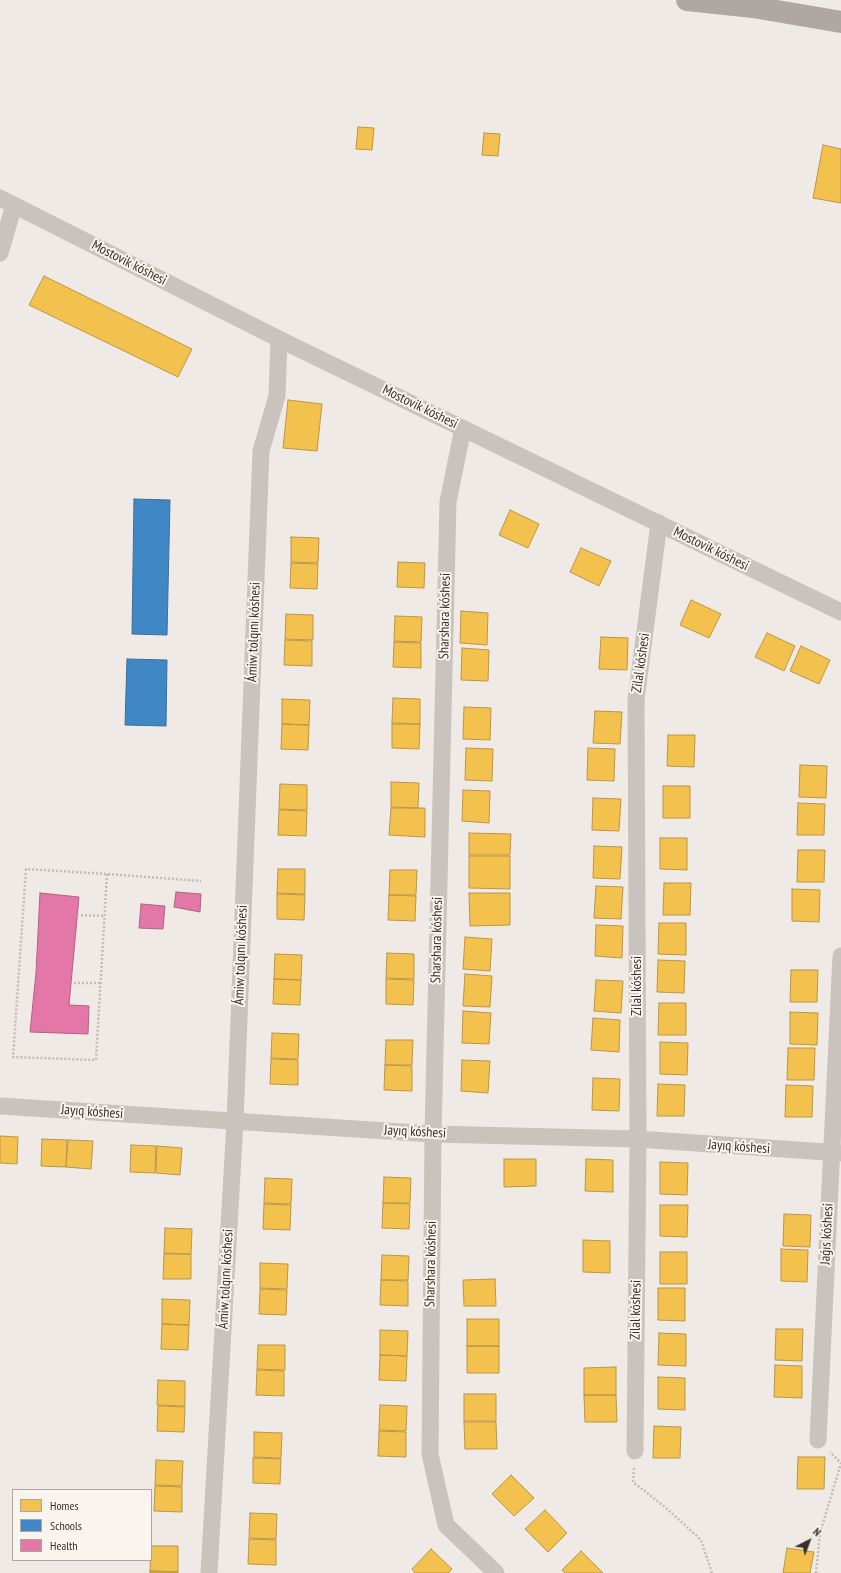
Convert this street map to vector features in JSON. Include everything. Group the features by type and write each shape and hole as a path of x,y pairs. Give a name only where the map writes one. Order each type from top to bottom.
{"main road":[{"path":"686,0 753,7 841,22"}],"street":[{"path":"0,254 7,201"},
{"name":"Mostovik kóshesi","path":"7,201 280,340 841,612"},
{"name":"Ámiw tolqını kóshesi","path":"209,1573 235,1122 262,450 277,396 280,340"},
{"name":"Sharshara kóshesi","path":"463,428 448,502 433,1134 430,1454 446,1526 496,1573"},
{"name":"Zilal kóshesi","path":"635,1451 638,1139 636,700 659,523"},
{"name":"Jaǵıs kóshesi","path":"818,1440 836,1154 841,956"},
{"name":"Jayıq kóshesi","path":"0,1106 433,1134 638,1139 836,1154"}],"path":[{"path":"107,874 96,1060 13,1057 26,869 107,874 201,881"},
{"path":"77,915 105,916"},
{"path":"74,982 100,983"},
{"path":"816,1573 820,1533 840,1463 818,1440"},
{"path":"635,1451 633,1482 665,1507 701,1540 712,1573"}],"building: Homes":[{"path":"358,127 374,128 372,150 356,149"},
{"path":"484,133 500,134 498,156 482,155"},
{"path":"823,145 841,149 841,203 813,198"},
{"path":"44,276 192,349 178,377 29,305"},
{"path":"288,400 322,404 317,451 283,448"},
{"path":"510,510 539,524 528,548 499,535"},
{"path":"291,537 319,538 318,563 291,562"},
{"path":"581,548 611,561 599,586 570,572"},
{"path":"398,562 425,563 424,588 397,587"},
{"path":"291,563 318,564 317,589 290,588"},
{"path":"691,600 721,614 709,638 680,625"},
{"path":"461,611 488,613 487,645 460,643"},
{"path":"286,614 313,615 313,640 285,639"},
{"path":"395,616 422,617 421,642 394,641"},
{"path":"767,633 795,646 784,671 755,657"},
{"path":"601,637 628,638 627,670 599,669"},
{"path":"285,640 312,641 312,666 284,665"},
{"path":"394,642 421,643 421,668 393,667"},
{"path":"801,646 830,660 819,684 790,671"},
{"path":"462,648 489,650 488,681 461,680"},
{"path":"393,698 420,699 420,724 392,723"},
{"path":"282,699 310,700 309,725 282,724"},
{"path":"464,707 491,708 490,740 463,739"},
{"path":"595,711 622,712 620,744 593,743"},
{"path":"282,724 309,725 308,750 281,749"},
{"path":"392,724 420,724 419,749 392,748"},
{"path":"668,735 695,735 694,767 667,766"},
{"path":"466,748 493,749 492,781 465,780"},
{"path":"588,748 615,749 614,781 587,780"},
{"path":"800,765 827,766 826,798 799,797"},
{"path":"391,782 419,783 418,808 391,807"},
{"path":"280,784 307,785 307,810 279,809"},
{"path":"663,786 690,786 690,818 663,818"},
{"path":"463,790 490,791 489,823 462,821"},
{"path":"593,798 621,799 619,831 592,830"},
{"path":"798,803 825,804 824,835 797,835"},
{"path":"391,808 425,808 425,837 389,835"},
{"path":"279,810 307,811 306,836 278,835"},
{"path":"469,833 511,834 510,855 469,855"},
{"path":"660,838 687,838 687,870 660,869"},
{"path":"594,846 622,847 620,879 593,878"},
{"path":"798,850 825,850 824,882 797,882"},
{"path":"469,856 510,856 510,889 469,888"},
{"path":"278,869 305,869 305,894 277,893"},
{"path":"390,870 417,870 416,895 389,895"},
{"path":"664,883 691,883 690,915 663,915"},
{"path":"596,886 623,887 621,919 594,918"},
{"path":"792,889 820,890 819,922 792,921"},
{"path":"469,893 510,893 510,925 470,926"},
{"path":"277,894 305,895 304,920 277,919"},
{"path":"389,895 416,896 415,921 388,920"},
{"path":"659,923 686,923 686,955 658,954"},
{"path":"596,925 623,926 622,958 595,956"},
{"path":"465,937 492,939 490,971 463,969"},
{"path":"387,953 414,954 414,979 386,978"},
{"path":"275,954 302,955 301,980 274,979"},
{"path":"658,960 685,961 684,993 657,992"},
{"path":"791,970 818,970 817,1002 790,1002"},
{"path":"465,974 492,976 490,1007 463,1006"},
{"path":"274,979 301,980 300,1005 273,1004"},
{"path":"386,979 414,980 413,1005 386,1004"},
{"path":"596,980 623,981 621,1013 594,1011"},
{"path":"659,1003 686,1003 686,1035 658,1035"},
{"path":"463,1011 491,1013 489,1044 462,1043"},
{"path":"790,1012 818,1013 817,1045 790,1044"},
{"path":"593,1018 620,1020 619,1052 591,1050"},
{"path":"272,1033 299,1034 298,1059 271,1058"},
{"path":"386,1040 413,1040 412,1065 385,1065"},
{"path":"660,1042 688,1043 687,1075 660,1074"},
{"path":"788,1048 815,1048 814,1080 787,1080"},
{"path":"271,1059 298,1060 298,1085 270,1084"},
{"path":"462,1060 490,1061 488,1093 461,1091"},
{"path":"385,1065 412,1066 412,1091 384,1090"},
{"path":"593,1078 620,1079 619,1111 592,1110"},
{"path":"658,1084 685,1085 684,1116 657,1116"},
{"path":"786,1085 813,1086 812,1117 785,1117"},
{"path":"0,1136 18,1137 17,1164 0,1163"},
{"path":"42,1139 67,1140 66,1167 41,1166"},
{"path":"68,1140 93,1141 91,1169 66,1167"},
{"path":"131,1145 156,1146 155,1173 130,1172"},
{"path":"157,1146 182,1148 180,1175 156,1173"},
{"path":"504,1159 536,1159 536,1186 504,1187"},
{"path":"586,1159 613,1160 613,1192 585,1191"},
{"path":"660,1162 688,1163 687,1195 660,1194"},
{"path":"384,1177 411,1178 410,1203 383,1203"},
{"path":"265,1178 292,1179 291,1204 264,1203"},
{"path":"383,1203 410,1204 409,1229 382,1228"},
{"path":"264,1204 291,1205 290,1230 263,1229"},
{"path":"660,1205 688,1205 687,1237 660,1236"},
{"path":"784,1214 811,1215 810,1247 783,1246"},
{"path":"165,1228 192,1229 191,1254 164,1253"},
{"path":"583,1240 610,1241 610,1273 583,1272"},
{"path":"781,1249 808,1250 807,1282 781,1281"},
{"path":"660,1252 687,1252 687,1284 660,1284"},
{"path":"164,1254 191,1254 191,1279 163,1279"},
{"path":"382,1255 409,1256 408,1280 381,1280"},
{"path":"260,1263 288,1264 287,1289 260,1288"},
{"path":"495,1279 496,1306 464,1306 463,1280"},
{"path":"381,1280 408,1281 408,1306 380,1305"},
{"path":"658,1288 685,1288 685,1321 658,1320"},
{"path":"260,1289 287,1290 286,1315 259,1314"},
{"path":"162,1299 190,1300 189,1325 162,1324"},
{"path":"467,1319 499,1319 499,1346 467,1346"},
{"path":"162,1324 189,1325 188,1350 161,1349"},
{"path":"776,1329 803,1329 802,1361 775,1360"},
{"path":"380,1330 408,1331 407,1356 380,1355"},
{"path":"659,1333 686,1334 686,1366 658,1365"},
{"path":"258,1345 285,1345 285,1370 257,1369"},
{"path":"467,1346 499,1346 499,1373 467,1373"},
{"path":"380,1355 407,1356 406,1381 379,1380"},
{"path":"775,1365 802,1366 802,1398 774,1397"},
{"path":"616,1367 616,1395 584,1395 584,1368"},
{"path":"257,1370 284,1371 284,1396 256,1395"},
{"path":"658,1377 685,1378 685,1410 658,1409"},
{"path":"158,1380 185,1381 185,1406 157,1405"},
{"path":"464,1394 496,1394 496,1421 464,1421"},
{"path":"584,1395 616,1395 617,1422 585,1422"},
{"path":"380,1405 407,1406 406,1431 379,1430"},
{"path":"158,1406 185,1407 184,1432 157,1431"},
{"path":"464,1422 496,1422 497,1449 465,1449"},
{"path":"654,1426 681,1427 680,1458 653,1458"},
{"path":"379,1431 406,1432 406,1457 378,1456"},
{"path":"254,1432 282,1433 281,1458 254,1457"},
{"path":"798,1457 825,1457 824,1489 797,1489"},
{"path":"253,1458 281,1459 280,1484 253,1483"},
{"path":"156,1460 183,1461 182,1486 155,1485"},
{"path":"511,1475 534,1498 514,1516 492,1494"},
{"path":"155,1486 182,1487 182,1512 154,1511"},
{"path":"545,1510 567,1533 548,1552 525,1529"},
{"path":"250,1513 277,1514 276,1539 249,1538"},
{"path":"249,1539 276,1540 276,1565 248,1564"},
{"path":"152,1546 178,1546 178,1572 150,1571"},
{"path":"787,1548 814,1552 810,1573 783,1573"},
{"path":"431,1549 452,1569 448,1573 415,1573 412,1569"},
{"path":"581,1551 603,1573 565,1573 562,1570"},
{"path":"150,1571 178,1572 178,1573 150,1573"}],"building: Schools":[{"path":"134,499 170,500 167,635 132,634"},
{"path":"127,659 167,660 166,726 125,725"}],"building: Health":[{"path":"176,892 201,894 200,912 174,907"},
{"path":"40,893 79,897 69,1005 89,1006 88,1034 30,1032 36,973"},
{"path":"141,904 165,906 163,929 139,928"}]}
